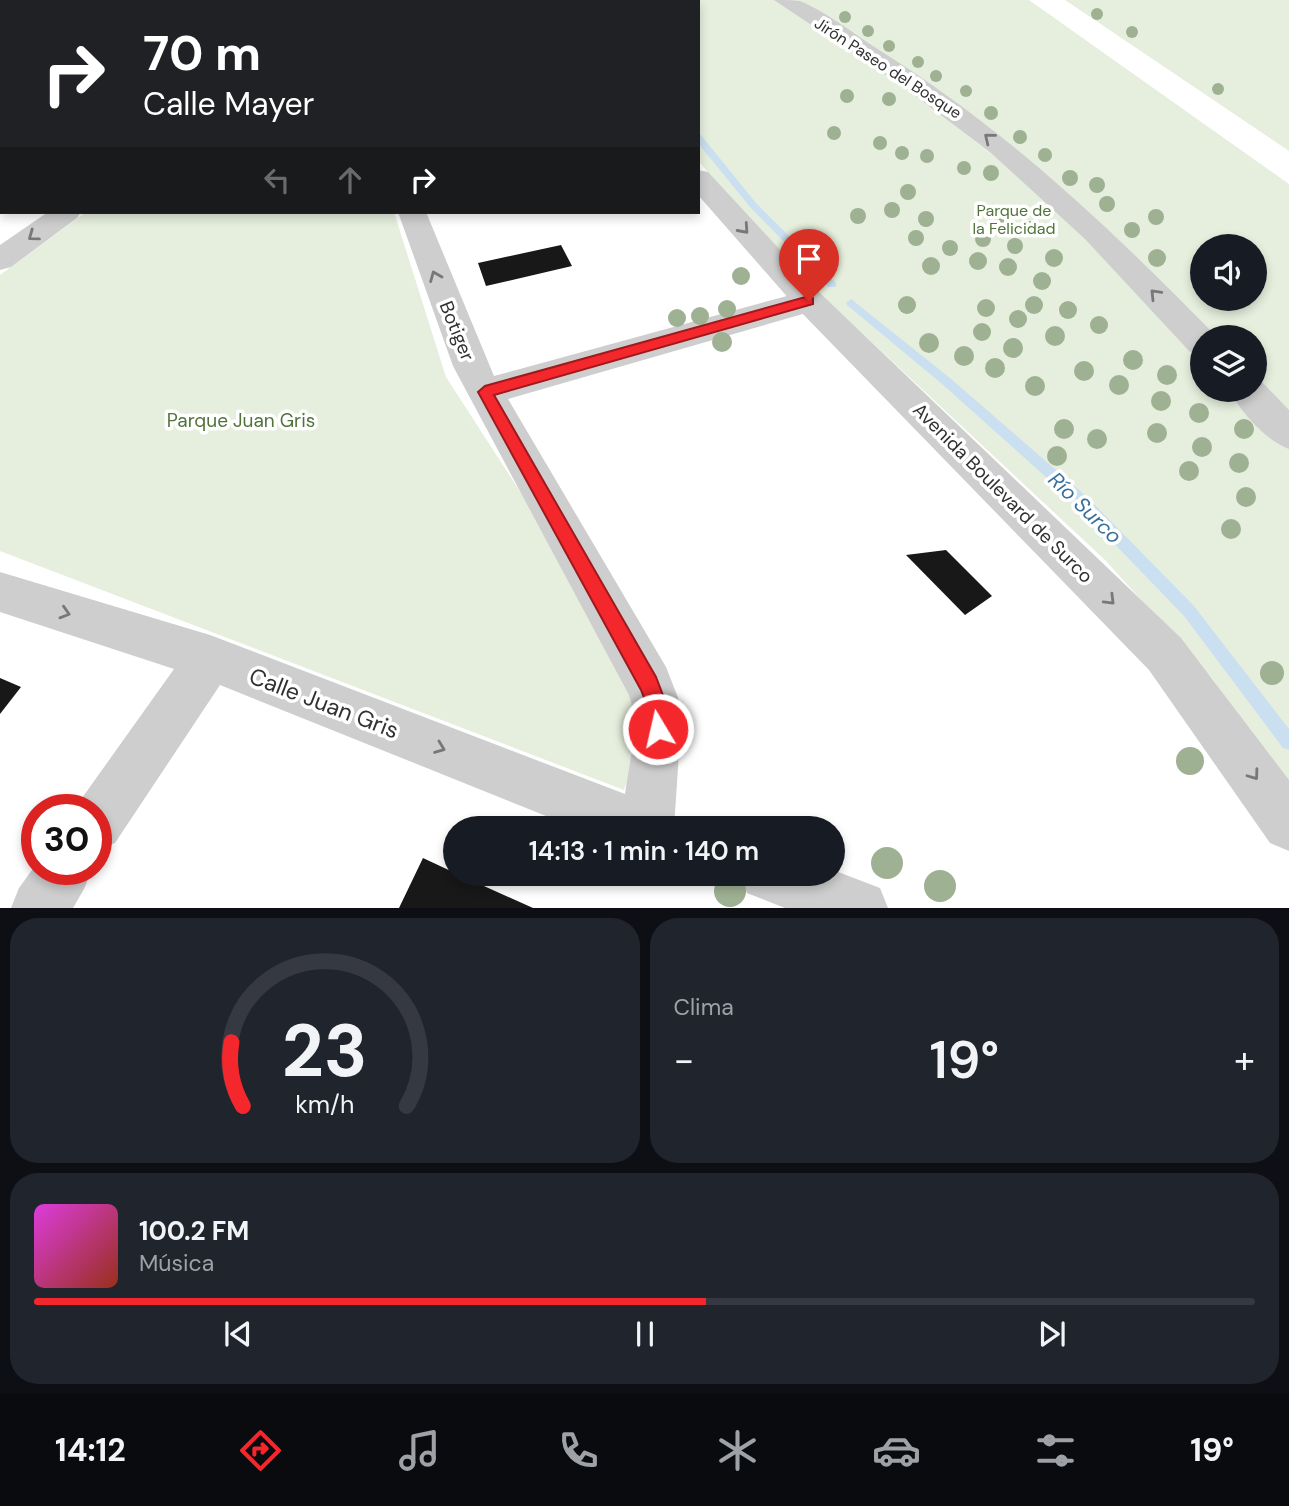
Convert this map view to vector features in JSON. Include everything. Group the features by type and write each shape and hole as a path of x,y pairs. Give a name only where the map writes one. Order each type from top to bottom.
{"street":[{"name":"Jirón Paseo del Bosque","path":"784,0 918,85 1029,171 1119,256 1190,330"},
{"name":"Avenida Boulevard de Surco","path":"700,180 809,301 1165,654 1289,824"},
{"path":"0,260 64,214"},
{"name":"Botiger","path":"413,214 452,317 485,392 649,684 658,708 646,816"},
{"path":"485,392 809,301"},
{"path":"1258,402 1289,434"},
{"name":"Calle Juan Gris","path":"0,592 209,658 614,816"},
{"path":"112,800 209,658"},
{"path":"39,908 55,885"},
{"path":"802,886 860,908"}],"green space":[{"name":"Parque de la Felicidad","path":"700,0 1029,0 1289,184 1289,786 1211,677 1105,560 818,292 729,199 700,163"},
{"path":"1065,0 1289,0 1289,151"},
{"name":"Parque Juan Gris","path":"83,214 395,214 446,377 633,666 643,733 624,790 0,551 0,275"}],"building":[{"path":"561,245 572,266 486,286 478,263"},
{"path":"946,550 992,596 965,615 906,555"},
{"path":"0,678 21,687 0,714"},
{"path":"423,858 443,867 443,886 484,886 533,908 399,908"}],"waterway":[{"name":"Río Surco","path":"700,139 753,205 832,285"},
{"name":"Río Surco","path":"851,303 946,381 1082,501 1189,611 1289,742"}],"route":[{"path":"658,729 658,708 649,684 485,392 809,301"}]}
